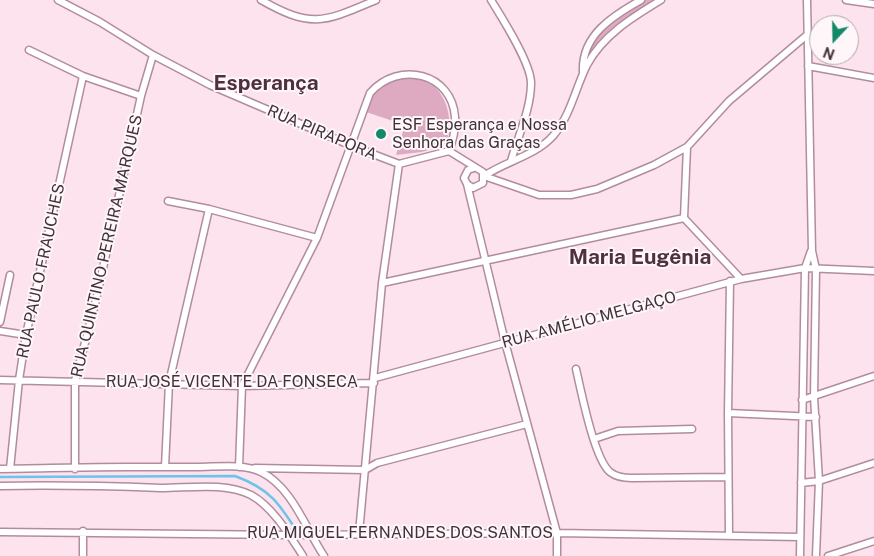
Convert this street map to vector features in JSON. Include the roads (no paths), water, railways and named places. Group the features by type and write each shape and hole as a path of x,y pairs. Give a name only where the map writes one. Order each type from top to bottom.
{"street":[{"name":"RUA PIRAPORA","path":"58,0 100,22 154,55 246,102 352,146 399,164 449,151"},
{"path":"261,0 294,17 312,21 338,16 376,0"},
{"path":"491,0 518,48 531,82 529,98 511,161"},
{"path":"583,75 582,61 589,42 609,20 641,0"},
{"path":"470,200 484,176 496,167 539,147 562,125 583,75 600,46 611,35 661,0"},
{"path":"807,0 806,35 812,251 816,269 814,397 819,481 816,556"},
{"path":"846,0 873,2"},
{"path":"239,468 242,386 317,238 352,146 357,124 370,93 379,82 388,77 409,73 422,76 442,88 451,102 456,118 455,134 449,151 476,168 484,176 539,195 571,195 598,189 654,165 687,147 729,101 806,35"},
{"path":"29,50 83,76 142,96"},
{"name":"RUA QUINTINO PEREIRA MARQUES","path":"75,469 75,381 95,304 142,96 154,55"},
{"path":"808,66 874,78"},
{"name":"RUA PAULO FRAUCHES","path":"10,469 19,380 26,335 83,76"},
{"path":"687,147 684,218 741,278"},
{"path":"458,158 467,184 505,342 557,533 557,556"},
{"path":"359,533 382,283 399,164"},
{"path":"464,175 468,170 476,168 496,167"},
{"path":"467,184 479,186 499,180"},
{"path":"168,201 209,209 317,238"},
{"path":"165,467 169,383 209,209"},
{"path":"382,283 684,218"},
{"path":"800,556 804,268 812,251"},
{"name":"RUA AMÉLIO MELGAÇO","path":"374,380 505,342 741,278 804,268 874,272"},
{"path":"0,322 10,275"},
{"path":"729,535 730,281"},
{"path":"0,331 26,335"},
{"path":"576,369 594,439 605,467 621,477 728,477"},
{"path":"802,400 874,376"},
{"name":"RUA JOSÉ VICENTE DA FONSECA","path":"0,380 242,386 374,380"},
{"path":"728,413 816,417"},
{"path":"0,469 165,467 365,470 377,463 527,424"},
{"path":"594,439 618,431 692,429"},
{"path":"801,484 819,481 874,463"},
{"path":"239,468 260,472 270,478 292,502 324,556"},
{"path":"0,486 228,487 252,496 263,504 289,535 303,556"},
{"path":"83,531 83,556"},
{"name":"RUA MIGUEL FERNANDES DOS SANTOS","path":"0,532 83,531 289,535 557,533 800,537"},
{"path":"828,556 874,540"}],"waterway":[{"path":"0,477 235,476 257,486 272,498 298,533"}],"place":[{"name":"ESF Esperança e Nossa Senhora das Graças","path":"381,134"}],"district":[{"name":"Esperança","path":"266,84"},
{"name":"Maria Eugênia","path":"640,258"}]}
